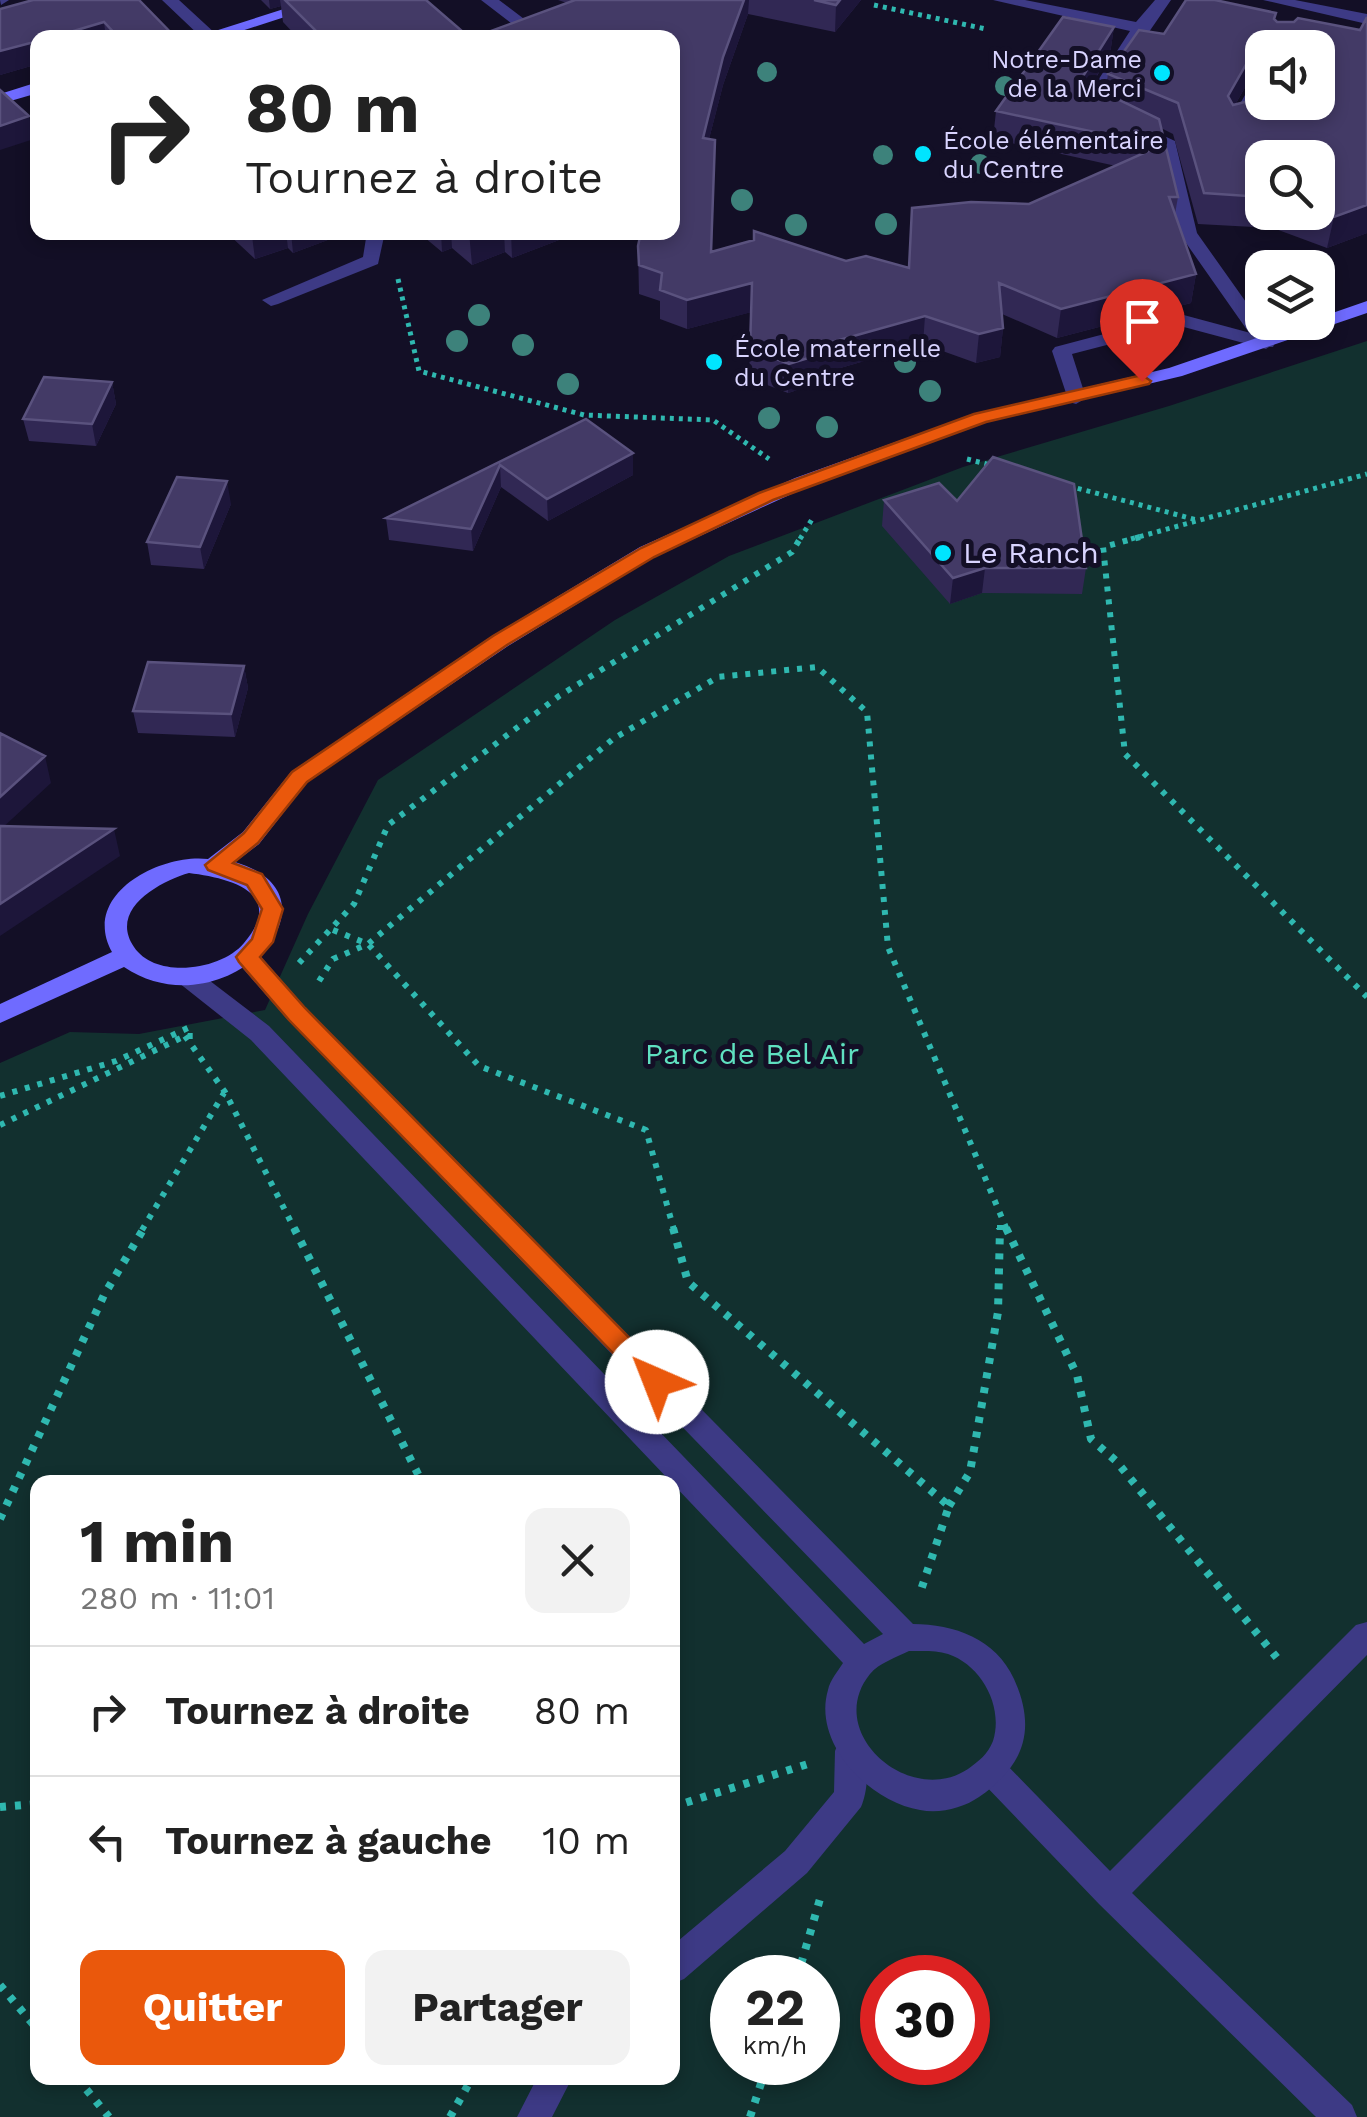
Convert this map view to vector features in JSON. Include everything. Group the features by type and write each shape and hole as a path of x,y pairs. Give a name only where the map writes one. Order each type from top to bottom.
{"street":[{"path":"170,0 202,30"},
{"path":"232,30 329,0"},
{"path":"488,0 528,28 523,30"},
{"path":"1001,0 1140,28"},
{"path":"1163,0 1088,108 1166,141 1188,233 1266,343"},
{"path":"1271,0 1367,19"},
{"path":"0,98 30,89"},
{"path":"1235,128 1245,110"},
{"path":"271,300 372,260 375,240"},
{"path":"216,865 251,838 299,777 500,640 647,552 802,482 980,418 1076,398 1266,343 1367,307"},
{"path":"1076,398 1062,350 1180,320 1266,343"},
{"path":"216,865 255,880 272,909 262,942 247,957 210,974 188,977 164,976 142,968 126,956 116,938 116,919 124,900 141,884 164,872 216,865"},
{"path":"0,1014 126,956"},
{"path":"247,957 297,1014 906,1637"},
{"path":"188,977 260,1033 860,1660"},
{"path":"1110,1894 1367,1636"},
{"path":"680,1961 796,1862 850,1797 850,1751 839,1703 846,1680 860,1660 880,1645 906,1637 932,1637 958,1644 981,1658 999,1677 1010,1701 1012,1726 1006,1750 992,1771 971,1786 946,1794 918,1795 879,1779 850,1751"},
{"path":"992,1771 1110,1894 1340,2117"},
{"path":"534,2117 552,2085"}],"path":[{"path":"398,265 418,371 584,414 713,420 802,482"},
{"path":"971,449 952,455 1008,470"},
{"path":"1367,474 1104,547 1125,754 1367,996"},
{"path":"1066,485 1198,520"},
{"path":"275,987 334,930 354,904 388,825 559,696 792,552 819,508"},
{"path":"297,1014 333,959 368,944 612,738 718,677 817,667 867,712 888,947 1000,1216 1076,1375 1091,1440 1116,1461 1307,1696"},
{"path":"334,930 368,944 479,1066 646,1130 688,1282 948,1506"},
{"path":"0,1096 116,1061 232,1008"},
{"path":"0,1124 185,1036 260,1033"},
{"path":"185,1036 225,1092 418,1475"},
{"path":"0,1519 104,1295 225,1092"},
{"path":"906,1637 948,1506 970,1472 998,1312 1000,1216"},
{"path":"680,1804 850,1751"},
{"path":"0,1807 30,1805"},
{"path":"0,1985 30,2021"},
{"path":"83,2085 110,2117"},
{"path":"450,2117 468,2085"},
{"path":"750,2117 760,2085"}],"green space":[{"name":"Parc de Bel Air","path":"1367,341 1367,2117 0,2117 0,1063 70,1032 139,1034 265,1010 308,914 378,780 615,620 729,556 963,467 1169,406"}],"building":[{"path":"33,0 139,0 168,30 112,30 104,22 77,30 30,30 30,43 0,51 0,9"},
{"path":"285,0 426,0 461,30 315,30"},
{"path":"575,0 744,0 723,57 703,138 715,140 711,252 754,240 754,231 846,261 866,256 909,268 912,208 971,202 1029,204 1160,146 996,111 1063,17 1114,27 1080,81 1159,119 1178,197 1169,197 1196,274 1061,309 999,283 1003,328 979,334 925,316 832,342 831,351 789,364 750,349 752,283 687,300 660,290 662,273 639,265 639,240 680,240 680,30 494,30"},
{"path":"814,0 840,0 836,5"},
{"path":"1186,0 1215,0 1276,13 1277,22 1294,22 1298,18 1360,30 1367,17 1367,205 1335,217 1335,140 1245,140 1245,196 1204,193 1178,103 1108,74 1139,30 1164,34"},
{"path":"0,90 29,116 0,126"},
{"path":"44,377 112,382 92,424 23,419"},
{"path":"586,419 633,453 547,499 500,465 471,529 386,518"},
{"path":"993,457 1074,484 1086,568 985,568 953,578 884,500 939,483 957,501"},
{"path":"177,477 227,481 200,547 147,542"},
{"path":"148,662 244,666 231,714 133,711"},
{"path":"0,733 45,756 0,797"},
{"path":"0,826 114,829 0,904"}],"place":[{"name":"Notre-Dame de la Merci","path":"1162,73"},
{"name":"École élémentaire du Centre","path":"923,154"},
{"name":"École maternelle du Centre","path":"714,362"},
{"name":"Le Ranch","path":"943,553"}],"route":[{"path":"657,1382 297,1014 247,957 262,942 270,926 272,909 255,880 216,865 251,838 299,777 500,640 647,552 766,496 852,462 980,418 1142,381"}]}
